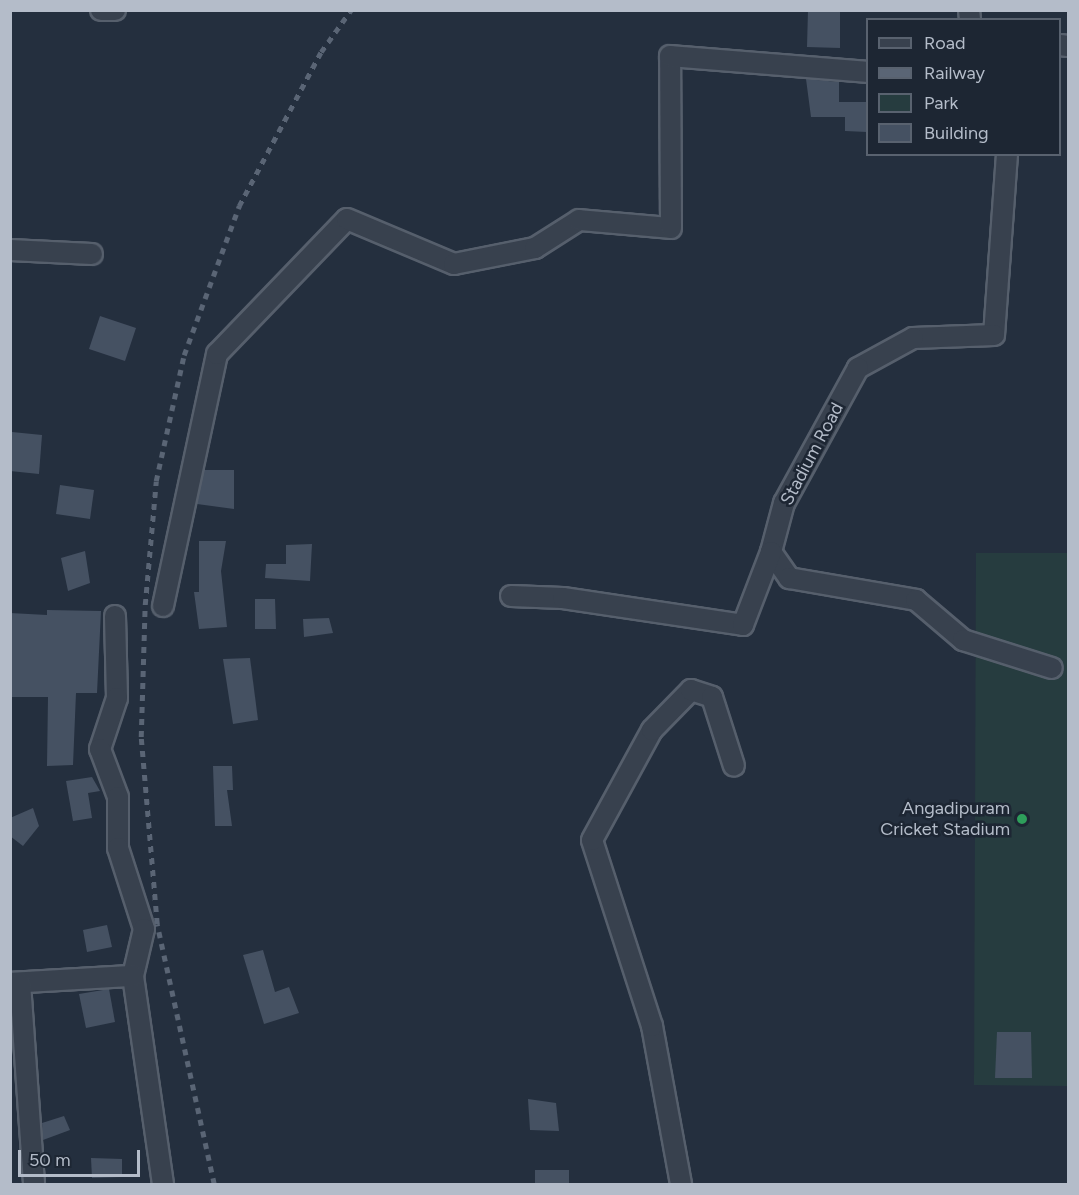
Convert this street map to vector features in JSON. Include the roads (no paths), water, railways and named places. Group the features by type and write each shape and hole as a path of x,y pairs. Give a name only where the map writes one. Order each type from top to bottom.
{"street":[{"path":"101,10 115,10"},
{"path":"163,606 217,354 347,219 454,264 535,248 579,220 672,228 670,56 866,72"},
{"name":"Stadium Road","path":"771,552 784,503 858,368 913,338 994,335 1006,156"},
{"path":"10,250 92,254"},
{"path":"511,596 563,598 743,625 771,552"},
{"path":"771,552 789,578 916,600 963,640 1052,668"},
{"path":"115,616 117,698 100,749 118,797 118,848 144,929 133,976 163,1185"},
{"path":"681,1185 652,1026 592,840 652,730 691,690 712,697 734,766"},
{"path":"34,1185 15,983 133,976"}],"railway":[{"path":"214,1184 157,924 141,737 145,605 156,481 184,355 239,206 321,52 351,10"}],"place":[{"name":"Angadipuram Cricket Stadium","path":"1022,819"}]}
